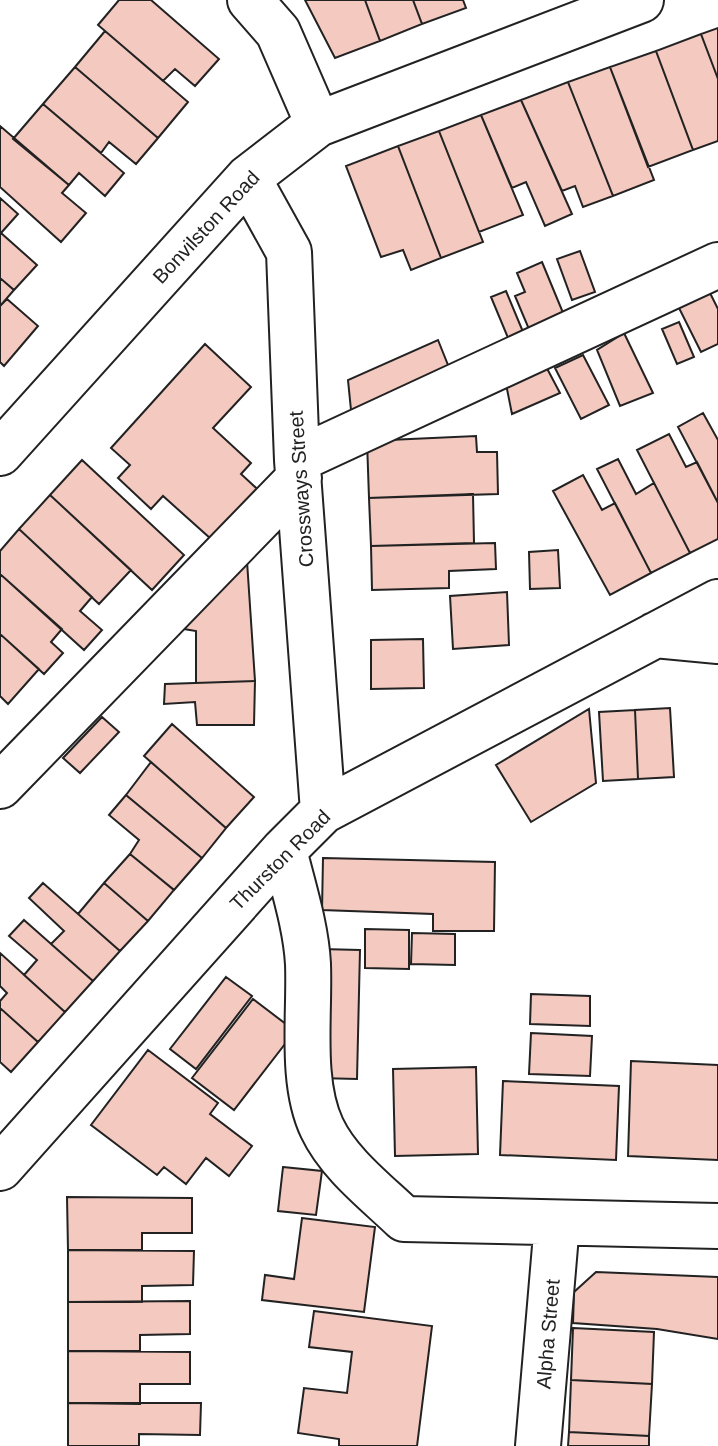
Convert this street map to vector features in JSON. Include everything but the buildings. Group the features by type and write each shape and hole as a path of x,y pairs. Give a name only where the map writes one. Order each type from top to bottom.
{"street":[{"path":"250,0 278,32 318,124"},
{"name":"Bonvilston Road","path":"0,453 248,178 318,124 641,0"},
{"name":"Crossways Street","path":"248,178 289,252 298,469 323,811"},
{"path":"0,786 298,469 718,265"},
{"name":"Thurston Road","path":"0,1168 284,850 323,811 718,602"},
{"path":"655,635 718,641"},
{"path":"284,850 306,951 310,1079 315,1111 323,1130 340,1155 404,1219 718,1226"},
{"name":"Alpha Street","path":"538,1446 557,1223"}]}
